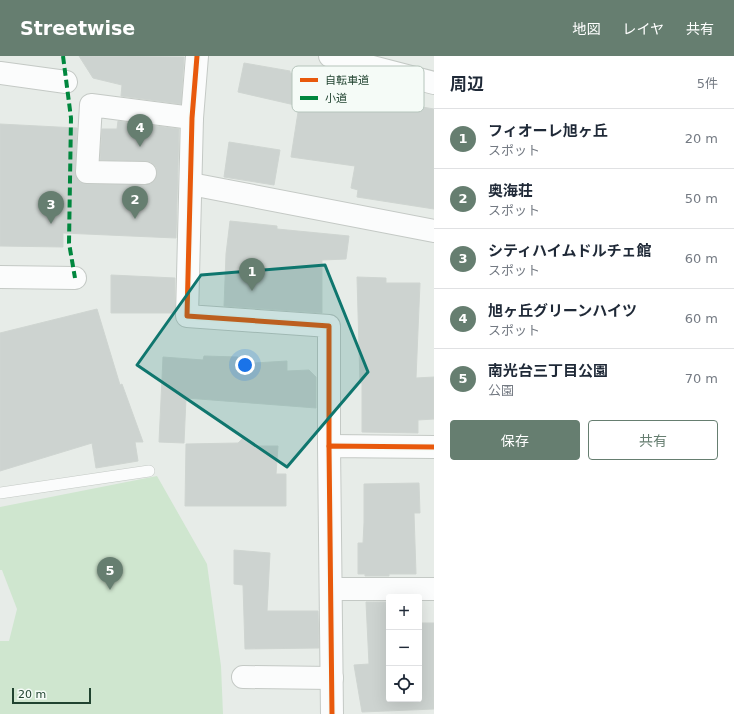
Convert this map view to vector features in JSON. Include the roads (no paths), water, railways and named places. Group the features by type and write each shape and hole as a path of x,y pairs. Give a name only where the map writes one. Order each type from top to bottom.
{"street":[{"path":"197,56 192,118 187,316 329,326 332,714"},
{"path":"330,56 369,66"},
{"path":"0,73 66,82"},
{"path":"424,80 434,83"},
{"path":"145,173 87,172 91,105 192,118"},
{"path":"191,184 434,231"},
{"path":"0,277 76,278"},
{"path":"329,446 434,447"},
{"path":"331,589 434,589"},
{"path":"243,677 332,678"}],"lane":[{"path":"0,493 149,471"}],"place":[{"name":"旭ヶ丘グリーンハイツ","path":"140,147"},
{"name":"奥海荘","path":"135,219"},
{"name":"シティハイムドルチェ館","path":"51,224"},
{"name":"フィオーレ旭ヶ丘","path":"252,291"},
{"name":"南光台三丁目公園","path":"110,590"}]}
